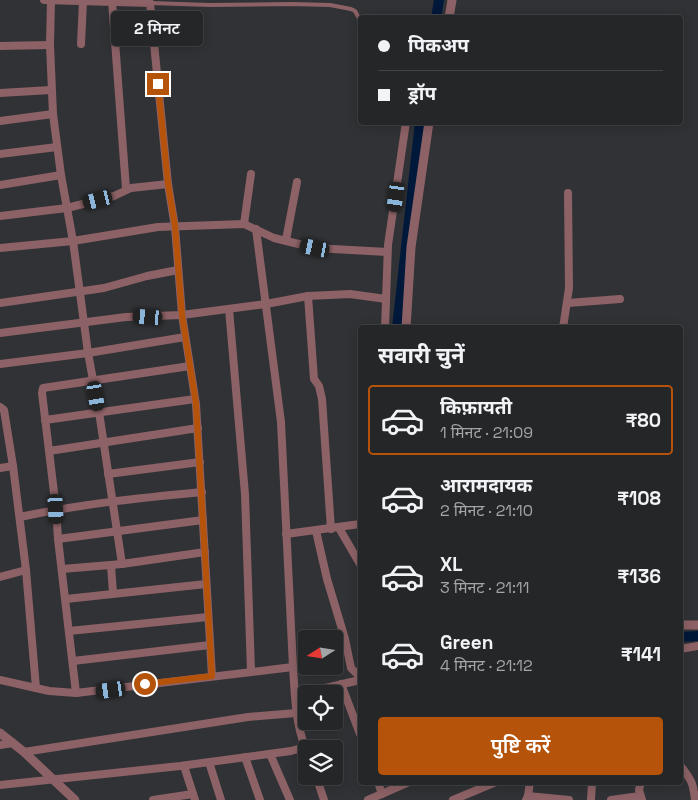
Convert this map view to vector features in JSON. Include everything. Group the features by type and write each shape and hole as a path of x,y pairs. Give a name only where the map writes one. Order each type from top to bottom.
{"street":[{"path":"44,0 150,3 168,184 175,226 182,315 198,428 212,676"},
{"path":"51,0 52,114 122,564"},
{"path":"450,15 452,0"},
{"path":"82,44 83,1"},
{"path":"112,1 126,189"},
{"path":"0,46 50,45"},
{"path":"0,93 51,90"},
{"path":"0,121 52,114"},
{"path":"385,325 388,252 406,125"},
{"path":"406,325 411,247 429,125"},
{"path":"0,154 57,146"},
{"path":"244,224 252,174"},
{"path":"0,185 61,175"},
{"path":"286,240 297,182"},
{"path":"0,216 67,208 114,196 126,189 168,184"},
{"path":"564,325 568,303 568,193"},
{"path":"0,248 73,241 158,227 244,224 274,238 315,248 388,252"},
{"path":"256,229 281,422 296,713 303,740"},
{"path":"0,303 104,288 178,270"},
{"path":"0,333 131,316 182,315 266,304 308,296 350,294 386,298"},
{"path":"308,296 314,379 319,386 322,399 326,469 335,529 358,561"},
{"path":"568,303 620,300"},
{"path":"229,309 245,494 251,672"},
{"path":"0,364 185,337"},
{"path":"76,693 42,393 43,388 190,366"},
{"path":"45,420 195,399"},
{"path":"0,407 4,410 4,437 13,466 20,517 36,688"},
{"path":"49,451 198,428"},
{"path":"108,474 200,462"},
{"path":"0,468 13,466"},
{"path":"20,517 56,509 112,501 202,492"},
{"path":"58,539 203,520"},
{"path":"286,534 335,529 358,524"},
{"path":"316,531 351,668 358,676"},
{"path":"62,569 122,564 205,552"},
{"path":"111,565 113,593"},
{"path":"0,578 26,570"},
{"path":"66,599 206,584"},
{"path":"69,631 208,616"},
{"path":"683,625 698,625"},
{"path":"72,661 210,644"},
{"path":"683,648 698,646"},
{"path":"0,680 64,693 76,693 293,667"},
{"path":"295,694 358,679"},
{"path":"341,684 358,729"},
{"path":"24,752 248,717 296,713"},
{"path":"0,733 24,752 75,800"},
{"path":"0,745 13,743"},
{"path":"0,784 184,766 298,750"},
{"path":"270,754 290,800"},
{"path":"245,757 260,800"},
{"path":"209,762 221,800"},
{"path":"153,800 194,797 184,766"},
{"path":"683,769 694,787 695,800"},
{"path":"319,785 324,800"},
{"path":"379,785 382,794"},
{"path":"368,800 402,785"},
{"path":"453,800 485,785"},
{"path":"529,785 527,798 569,800"},
{"path":"592,785 592,800"},
{"path":"611,800 641,798 641,785"}],"lane":[{"path":"150,3 330,6 351,9 355,11 358,16"}],"waterway":[{"path":"436,15 439,0"},
{"path":"397,325 420,125"},
{"path":"683,637 698,636"}],"route":[{"path":"145,684 212,676 196,404 182,315 175,226 168,184 158,84"}]}
